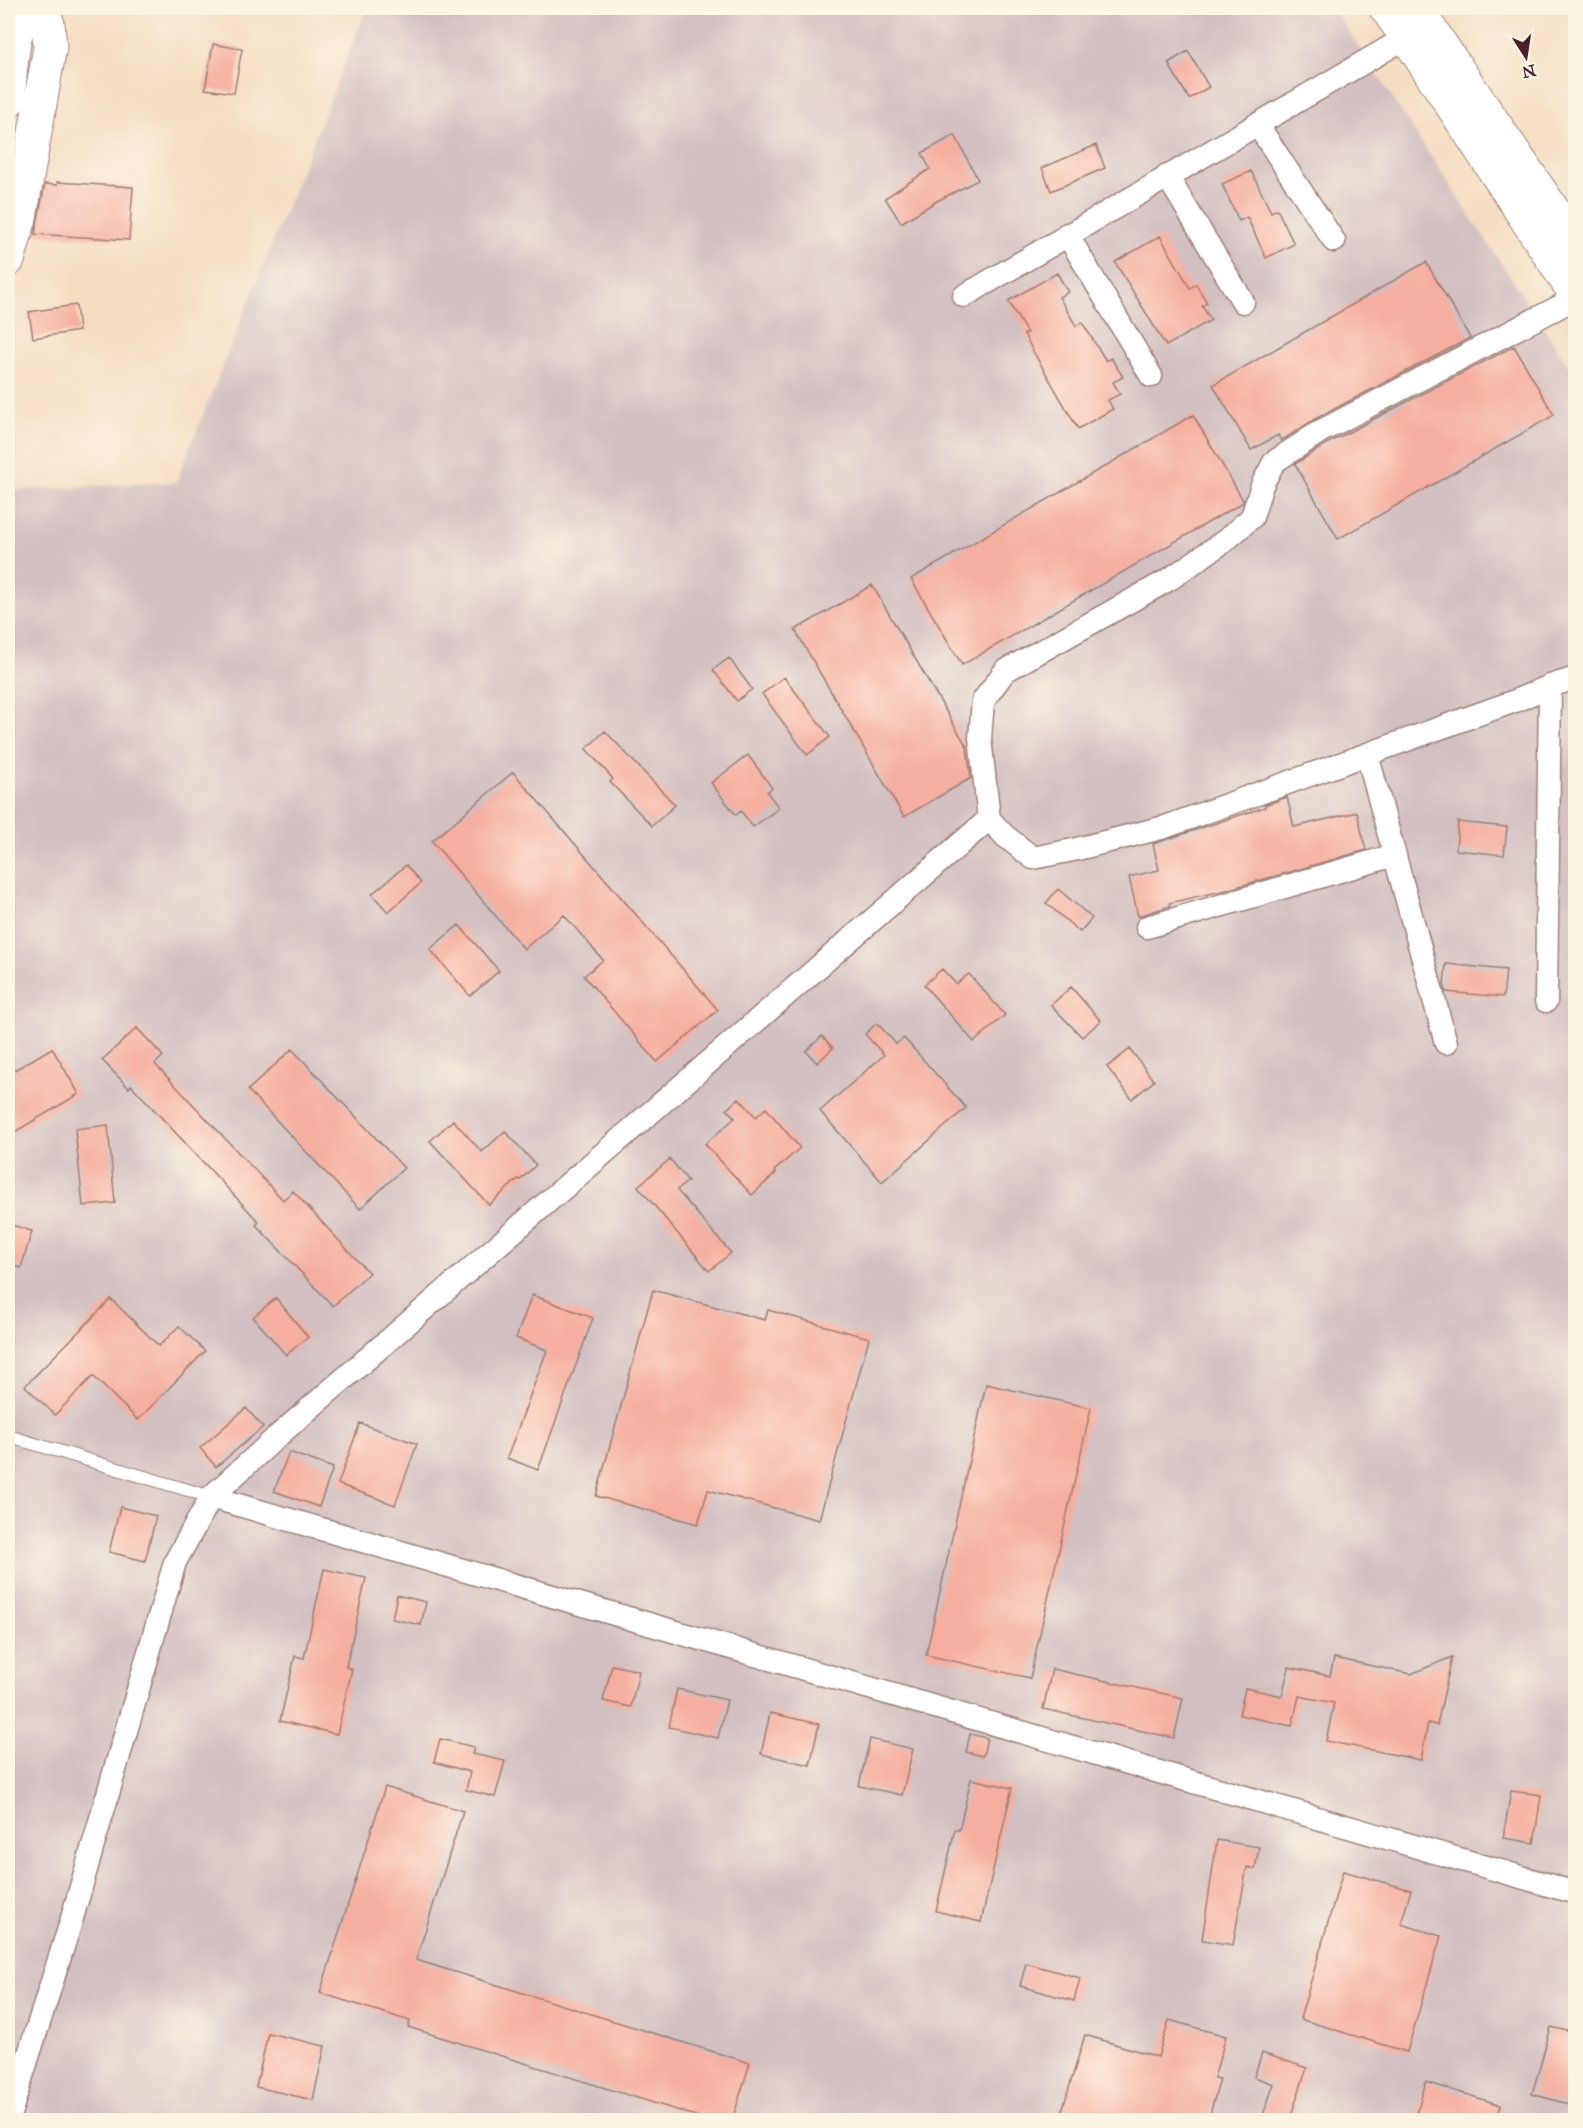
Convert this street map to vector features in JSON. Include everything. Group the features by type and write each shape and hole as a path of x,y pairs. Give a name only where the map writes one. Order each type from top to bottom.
{"main road":[{"path":"8,101 15,38 25,8"},
{"path":"8,260 20,218 50,47 48,24 42,8"},
{"path":"1386,8 1412,22 1573,235"},
{"path":"1412,22 1575,296"}],"street":[{"path":"964,296 1257,124 1412,22"},
{"path":"1257,124 1334,241"},
{"path":"1167,176 1243,302"},
{"path":"1067,234 1151,376"},
{"path":"1575,296 1321,430 1274,462 1262,484 1251,517 1226,540 1170,579 1005,671 984,701 982,711 980,738 989,819 1005,836 1033,858 1073,850 1165,827 1575,678"},
{"path":"1546,1001 1550,686"},
{"path":"1367,754 1446,1043"},
{"path":"8,2121 70,1925 175,1562 211,1497 279,1435 989,819"},
{"path":"1147,927 1395,855"},
{"path":"211,1497 1575,1893"}],"lane":[{"path":"8,1436 211,1497"}],"shaded area":[{"path":"367,8 1333,8 1575,375 1575,2120 8,2120 8,491 176,482"}],"building":[{"path":"213,44 242,49 234,93 205,89"},
{"path":"1188,51 1209,87 1189,99 1168,63"},
{"path":"955,135 978,180 901,223 885,198 930,169 922,153"},
{"path":"1096,145 1105,168 1051,191 1042,168"},
{"path":"1251,171 1271,212 1277,209 1294,244 1266,258 1247,217 1239,221 1222,184"},
{"path":"57,182 133,187 129,240 35,234 45,184 57,185"},
{"path":"1160,236 1190,288 1196,284 1207,303 1202,306 1211,320 1166,346 1115,262"},
{"path":"1426,262 1470,338 1315,419 1281,441 1278,435 1251,450 1213,385"},
{"path":"1057,273 1068,292 1059,297 1076,326 1082,322 1106,361 1111,358 1123,377 1113,382 1120,394 1108,400 1113,409 1078,429 1034,353 1024,334 1027,333 1008,301"},
{"path":"76,305 79,331 33,338 29,312"},
{"path":"1514,346 1554,415 1338,539 1295,464 1328,443"},
{"path":"1193,415 1243,500 1242,503 962,665 911,579"},
{"path":"872,585 967,747 971,778 904,817 795,630"},
{"path":"729,658 752,689 737,701 713,670"},
{"path":"784,677 830,737 807,755 762,694"},
{"path":"605,731 675,805 652,826 610,782 613,779 586,749"},
{"path":"748,755 772,788 767,792 779,808 753,827 741,811 736,815 711,783"},
{"path":"513,772 718,1010 657,1062 584,976 603,960 564,915 524,949 432,841"},
{"path":"1287,797 1294,827 1357,812 1366,850 1226,890 1169,903 1170,906 1138,916 1129,877 1159,870 1153,844 1265,807 1265,805"},
{"path":"1458,822 1507,827 1504,855 1456,850"},
{"path":"406,865 421,883 388,912 372,894"},
{"path":"1058,889 1092,918 1080,932 1046,903"},
{"path":"459,925 499,971 470,996 430,949"},
{"path":"1446,964 1506,970 1503,997 1446,992 1444,984"},
{"path":"942,969 956,984 969,974 1005,1015 974,1042 924,985"},
{"path":"1071,987 1101,1021 1082,1037 1051,1005"},
{"path":"877,1023 896,1044 904,1038 966,1108 882,1182 820,1111 884,1055 865,1034"},
{"path":"137,1028 163,1056 155,1064 283,1200 293,1191 369,1273 333,1306 256,1225 259,1222 131,1085 129,1088 102,1060"},
{"path":"822,1036 833,1048 817,1063 806,1051"},
{"path":"52,1048 79,1094 13,1133 8,1123 8,1074"},
{"path":"292,1049 404,1168 360,1209 248,1090"},
{"path":"1130,1049 1154,1081 1132,1099 1107,1067"},
{"path":"739,1098 756,1117 766,1108 800,1148 752,1195 705,1144 735,1118 727,1109"},
{"path":"453,1120 482,1152 505,1131 536,1165 489,1205 430,1141"},
{"path":"108,1125 115,1203 83,1206 75,1129"},
{"path":"670,1159 688,1181 677,1190 731,1253 709,1271 638,1186"},
{"path":"8,1224 32,1231 21,1268 8,1264"},
{"path":"653,1290 765,1320 768,1310 869,1338 819,1520 708,1490 698,1524 596,1496"},
{"path":"532,1295 593,1318 538,1470 507,1458 547,1350 516,1338"},
{"path":"276,1298 308,1337 286,1355 253,1317"},
{"path":"111,1299 159,1346 179,1326 205,1351 138,1420 93,1376 55,1415 25,1386"},
{"path":"986,1384 1091,1408 1030,1678 926,1655"},
{"path":"246,1408 263,1427 216,1467 200,1448"},
{"path":"360,1423 417,1444 395,1505 338,1484"},
{"path":"289,1452 333,1468 319,1507 274,1491"},
{"path":"120,1507 156,1516 145,1561 109,1552"},
{"path":"324,1569 366,1578 346,1667 352,1669 337,1734 280,1721 295,1656 304,1658"},
{"path":"397,1595 426,1602 421,1625 392,1619"},
{"path":"1452,1657 1437,1725 1428,1723 1421,1760 1326,1741 1334,1703 1299,1696 1292,1726 1239,1715 1245,1688 1282,1696 1289,1667 1330,1676 1334,1658 1411,1674"},
{"path":"612,1665 639,1671 631,1707 603,1701"},
{"path":"1052,1669 1183,1698 1174,1738 1043,1709"},
{"path":"677,1689 727,1700 718,1738 669,1727"},
{"path":"770,1713 819,1724 810,1765 761,1754"},
{"path":"970,1734 987,1738 983,1756 966,1752"},
{"path":"440,1739 474,1747 472,1754 505,1761 495,1797 466,1790 470,1772 434,1762"},
{"path":"870,1739 913,1749 902,1795 859,1786"},
{"path":"971,1779 1012,1788 981,1922 936,1911 955,1829 959,1830"},
{"path":"385,1787 463,1811 416,1960 750,2063 732,2121 712,2121 408,2027 410,2021 320,1993"},
{"path":"1511,1791 1541,1795 1534,1843 1503,1838"},
{"path":"1217,1840 1259,1847 1255,1869 1247,1867 1233,1945 1202,1940"},
{"path":"1343,1871 1411,1890 1401,1924 1441,1936 1407,2052 1300,2019"},
{"path":"1026,1963 1080,1978 1074,2001 1020,1986"},
{"path":"1169,2020 1226,2036 1214,2078 1220,2079 1208,2121 1059,2121 1085,2035 1158,2057"},
{"path":"1551,2027 1575,2033 1575,2106 1532,2094"},
{"path":"268,2033 325,2046 313,2100 256,2087"},
{"path":"1262,2053 1307,2068 1289,2121 1261,2121 1274,2084 1254,2077"},
{"path":"1426,2082 1501,2105 1496,2121 1414,2121"}]}
